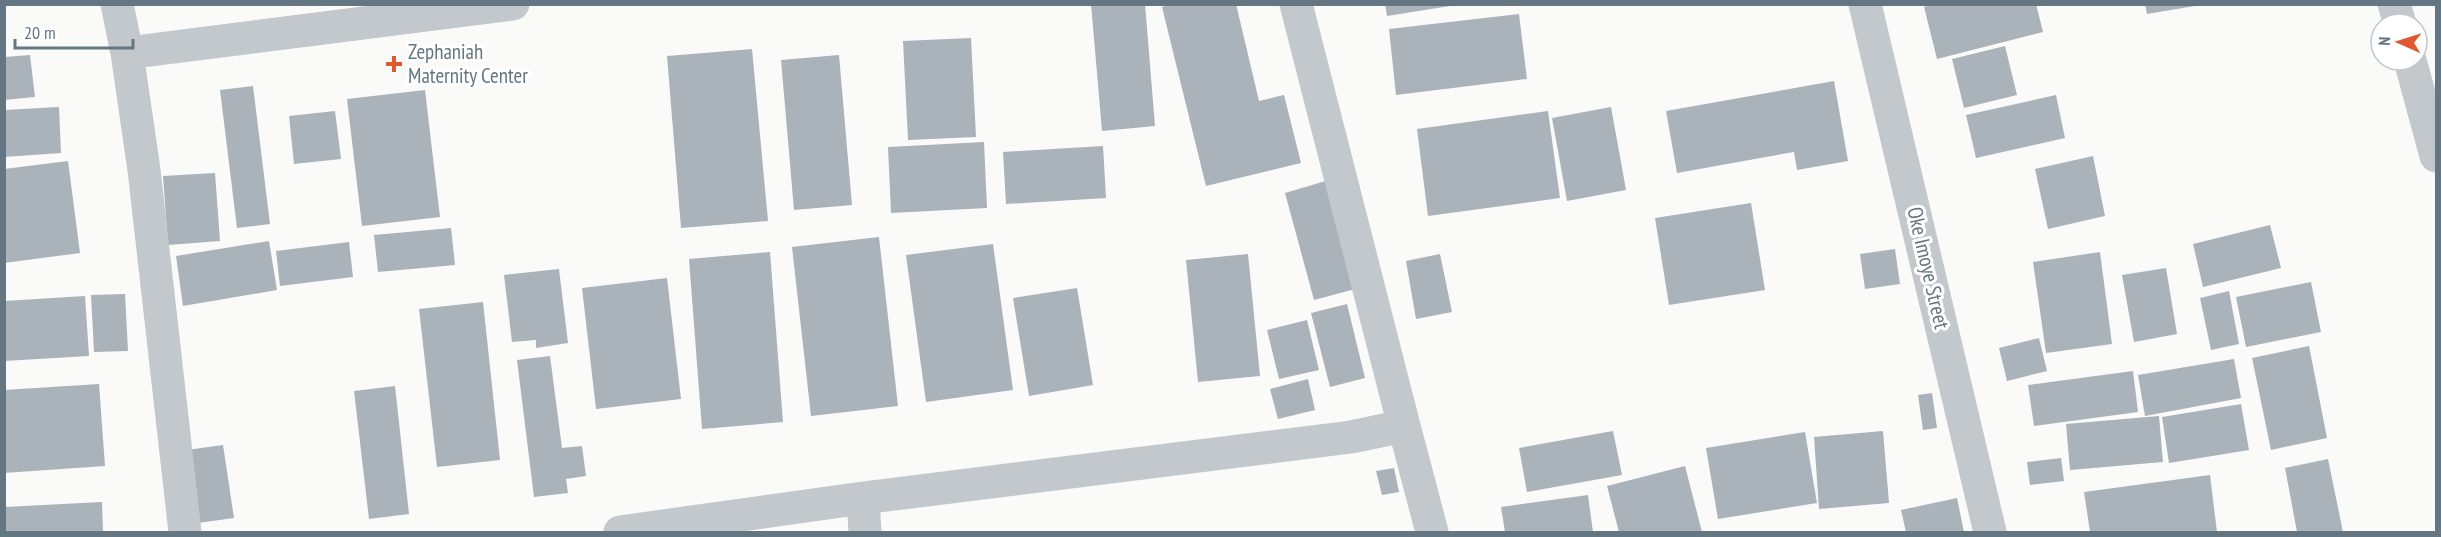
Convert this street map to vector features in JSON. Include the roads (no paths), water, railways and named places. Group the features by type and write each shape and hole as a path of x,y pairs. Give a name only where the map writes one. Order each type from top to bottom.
{"street":[{"path":"117,4 127,53 144,170 185,532"},
{"path":"127,53 513,4"},
{"path":"1296,4 1432,532"},
{"name":"Oke Imoye Street","path":"1865,4 1990,532"},
{"path":"2413,72 2436,156"},
{"path":"620,532 863,498 1351,437 1404,426"},
{"path":"863,498 865,532"}],"place":[{"name":"Zephaniah Maternity Center","path":"394,64"}]}
